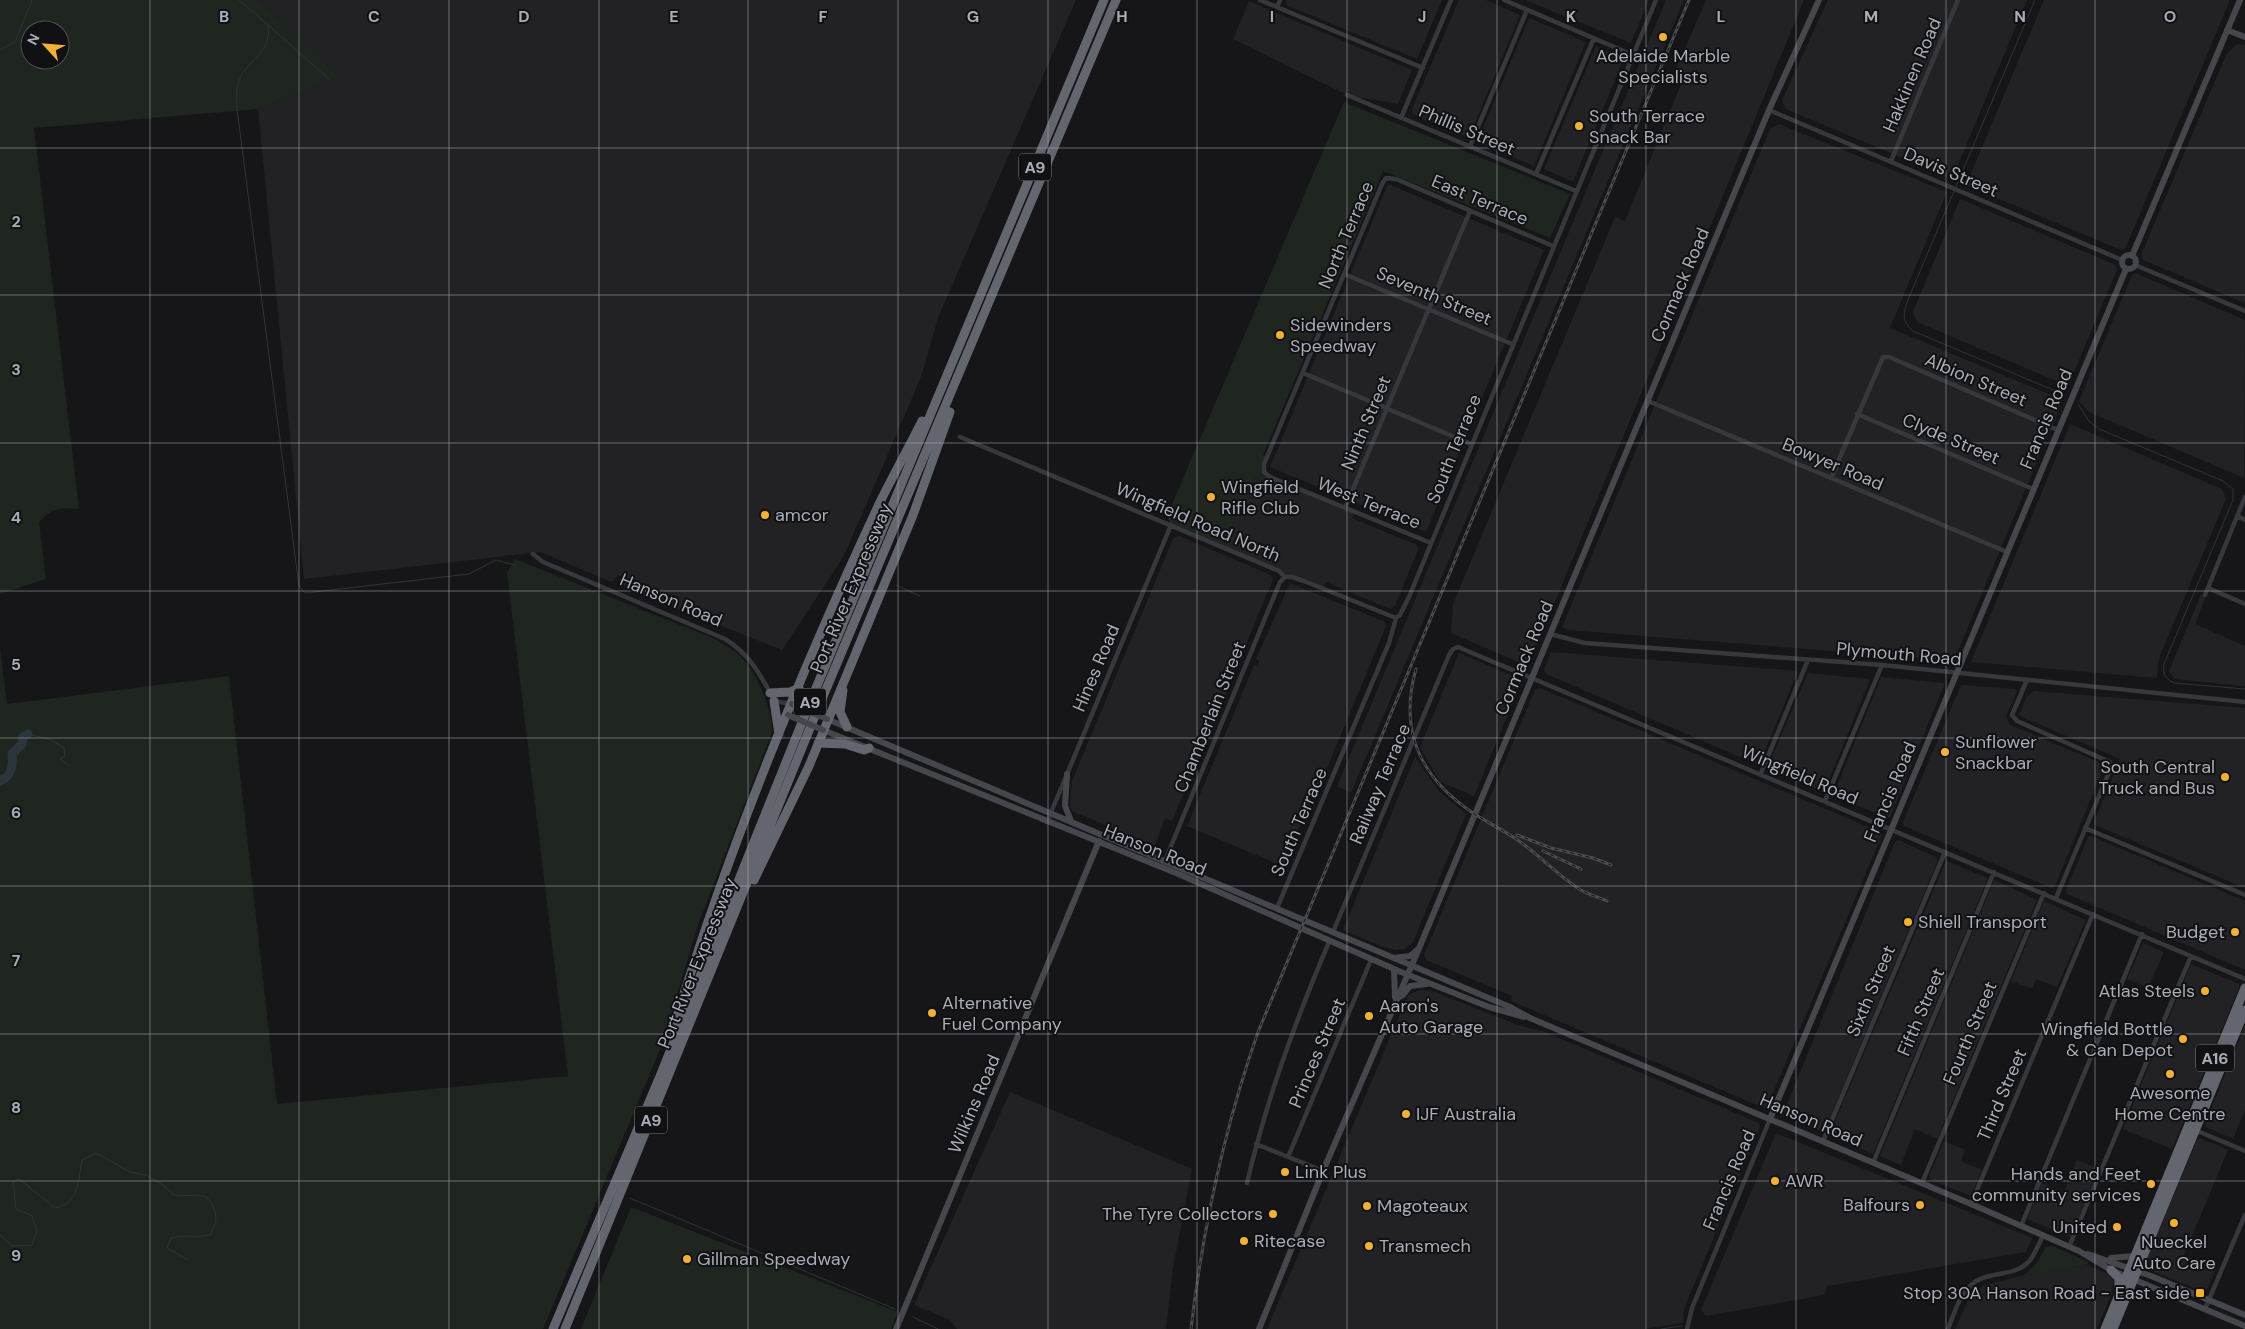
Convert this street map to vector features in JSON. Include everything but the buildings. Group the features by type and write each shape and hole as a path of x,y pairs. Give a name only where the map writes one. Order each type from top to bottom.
{"highway":[{"name":"Port River Expressway","path":"553,1329 661,1074 808,709 1104,0"},
{"name":"Port River Expressway","path":"565,1329 737,910 818,706 973,344 1116,0"},
{"path":"661,1074 721,882 792,704 883,497 966,333"},
{"path":"737,910 745,898 796,796 818,744 913,514 973,344"},
{"path":"845,675 840,712 847,727"},
{"path":"779,737 772,697 799,688"},
{"path":"818,744 845,744 864,750 869,748"},
{"name":"A16","path":"2105,1329 2132,1273 2219,1062 2245,988"},
{"name":"A16","path":"2219,1062 2245,1010"},
{"name":"A16","path":"2113,1329 2129,1291 2134,1256 2191,1129"},
{"path":"2111,1270 2119,1278 2119,1297"}],"street":[{"path":"1260,0 1422,68"},
{"path":"1277,7 1280,0"},
{"path":"1402,118 1451,0"},
{"path":"1504,0 1634,54"},
{"name":"South Terrace","path":"1277,908 1389,642 1396,618 1403,610 1656,0"},
{"name":"Cormack Road","path":"1259,1329 1323,1171 1420,946 1769,110 1820,0"},
{"name":"Hakkinen Road","path":"1890,161 1958,0"},
{"path":"2132,256 2240,0"},
{"path":"1470,146 1527,10"},
{"path":"2227,30 2245,37"},
{"path":"1536,174 1594,38"},
{"name":"Phillis Street","path":"1347,95 1576,191"},
{"name":"Davis Street","path":"1769,110 2122,260"},
{"name":"North Terrace","path":"1270,476 1264,472 1264,464 1383,181 1390,178 1396,179"},
{"name":"East Terrace","path":"1396,179 1553,246"},
{"name":"Ninth Street","path":"1345,508 1470,211"},
{"path":"2124,256 2132,256 2135,259 2135,265 2130,270 2126,269 2122,260 2124,256"},
{"path":"2135,265 2245,311"},
{"name":"Francis Road","path":"1687,1329 1692,1308 1770,1119 2126,269"},
{"name":"Seventh Street","path":"1344,274 1512,344"},
{"name":"Albion Street","path":"1858,414 1883,357 1889,357 2058,430"},
{"path":"1303,373 1471,444"},
{"name":"Bowyer Road","path":"1648,401 2007,552"},
{"path":"1831,478 1858,414"},
{"name":"Clyde Street","path":"1858,414 2033,489"},
{"name":"Wingfield Road North","path":"960,437 1280,571 1285,577 1292,576 1396,618"},
{"name":"West Terrace","path":"1270,476 1431,543"},
{"path":"2204,595 2245,497"},
{"path":"2237,516 2245,520"},
{"name":"Hines Road","path":"1047,822 1171,525"},
{"name":"Hanson Road","path":"533,554 543,562 725,639 744,652 756,668 779,708 788,715 1262,910 1394,970 1496,1009 1530,1018"},
{"name":"Chamberlain Street","path":"1162,868 1280,582 1285,577"},
{"path":"2208,588 2245,604"},
{"name":"Plymouth Road","path":"1550,634 1574,642 1882,666 2245,702"},
{"name":"Wingfield Road","path":"1455,648 1463,647 2245,979"},
{"name":"Railway Terrace","path":"1333,932 1449,655 1455,648"},
{"path":"1761,774 1808,660"},
{"path":"1825,801 1882,666"},
{"path":"2027,680 2012,714 2018,721 2110,762 2110,770 2056,898"},
{"name":"Hanson Road","path":"772,697 1166,860 1510,1007 1530,1018 1873,1162 2069,1247 2107,1258 2153,1287 2245,1326"},
{"path":"1067,774 1065,806 1071,821"},
{"path":"2085,828 2245,895"},
{"name":"Wilkins Road","path":"896,1329 1102,834"},
{"name":"Sixth Street","path":"1823,1141 1945,852"},
{"name":"Fifth Street","path":"1873,1162 1994,872"},
{"name":"Fourth Street","path":"1922,1183 2044,893"},
{"path":"1262,910 1277,908"},
{"name":"Third Street","path":"1971,1204 2093,914"},
{"path":"2021,1226 2142,934"},
{"path":"1247,1183 1256,1144 1286,1047 1329,942"},
{"path":"1393,958 1411,955 1420,946"},
{"path":"1420,946 1418,964 1427,972"},
{"path":"2069,1247 2191,956"},
{"name":"Princes Street","path":"1288,1157 1371,960"},
{"path":"1394,970 1395,1001"},
{"path":"1395,1001 1410,986 1431,984"},
{"path":"2191,1129 2245,1151"},
{"path":"1256,1144 1323,1171"},
{"path":"2205,1309 2245,1214"},
{"path":"2238,1232 2244,1234"},
{"path":"1948,1329 1961,1298 1969,1287 1985,1277 2013,1272 2023,1266 2030,1260 2043,1236"},
{"name":"Hanson Road","path":"2079,1251 2111,1270 2132,1273 2210,1300 2245,1315"},
{"path":"2107,1258 2134,1256"},
{"path":"2129,1291 2140,1284 2153,1287"}],"shaded area":[{"path":"0,0 259,0 339,77 258,109 34,128 79,509 67,508 52,511 39,523 46,579 0,594"},
{"path":"259,0 1076,0 938,318 921,377 844,556 782,650 626,588 623,584 623,577 618,575 612,582 540,552 304,579 258,109 338,77"},
{"path":"1287,0 1442,0 1417,59 1286,5"},
{"path":"1459,0 1486,0 1520,15 1469,138 1412,114 1412,109"},
{"path":"1525,0 1649,0 1631,43"},
{"path":"1666,0 1684,0 1351,793 1337,786"},
{"path":"1706,0 1804,0 1530,662 1525,665 1451,633 1453,604 1615,217 1625,221 1681,84 1672,79"},
{"path":"1828,0 2027,0 1952,179 1786,109 1782,100"},
{"path":"2044,0 2230,0 2125,249 2121,250 1966,185"},
{"path":"1249,1 1412,70 1398,104 1347,95 1233,39"},
{"path":"1529,18 1586,42 1534,166 1480,143 1479,138"},
{"path":"2237,44 2245,45 2245,303 2143,260 2141,255 2226,55"},
{"path":"1596,46 1624,58 1573,182 1544,169"},
{"name":"Sidewinders Speedway","path":"1344,102 1570,194 1550,238 1383,171 1263,455 1267,457 1264,472 1254,478 1223,547 1171,525 1167,516"},
{"path":"1779,124 1947,192 1890,328 2063,400 1955,658 1945,660 1568,630 1562,627 1770,129"},
{"path":"1388,184 1544,250 1426,532 1270,467"},
{"path":"1960,199 2116,265 2117,270 2068,386 1917,322 1913,312"},
{"path":"2135,273 2245,320 2244,478 2089,412 2079,401 2132,275"},
{"path":"2070,424 2222,489 2226,499 2159,658 2157,678 1971,662"},
{"path":"1264,472 1355,512 1352,518 1417,545 1418,550 1395,606 1390,609 1326,582 1323,589 1304,581 1285,577 1279,571 1223,547 1254,478"},
{"path":"1179,536 1271,575 1273,580 1172,821 1165,818 1155,846 1072,811 1070,806 1072,781 1173,539"},
{"path":"515,559 715,639 730,648 750,667 759,685 770,714 772,732 698,925 662,1045 543,1329 0,1329 0,648 7,704 229,676 277,1104 568,1076 507,573"},
{"path":"1290,583 1385,622 1386,626 1313,802 1298,830 1285,867 1187,826 1254,665 1257,666 1259,661 1256,659"},
{"path":"2201,594 2206,596 2195,624 2245,646 2245,686 2174,679 2169,671"},
{"path":"1551,652 1798,671 1759,765 1546,674 1544,669"},
{"path":"1459,653 1520,679 1521,683 1474,796 1440,782 1420,747"},
{"path":"1808,673 1870,679 1824,792 1771,769 1769,764"},
{"path":"1881,677 1945,683 1890,817 1833,796"},
{"path":"1963,685 2015,689 2017,691 2006,716 2010,725 2103,764 2104,767 2055,886 2052,888 1904,826 1903,822 1960,687"},
{"path":"1540,688 1880,832 1882,835 1767,1107 1764,1108 1511,1001 1512,996 1426,960 1424,955 1535,690"},
{"path":"2034,691 2245,708 2245,888 2095,825 2094,822 2120,759 2019,715 2027,696"},
{"path":"1415,757 1439,791 1466,814 1413,942 1405,949 1396,950 1383,947 1343,930"},
{"path":"2091,836 2245,901 2245,970 2067,894 2066,890 2088,837"},
{"path":"1898,840 1936,857 1938,860 1824,1132 1782,1116 1895,842"},
{"path":"1946,861 1988,878 1873,1154 1829,1135"},
{"path":"1994,880 2037,900 1937,1139 1915,1129 1901,1165 1880,1156"},
{"path":"2044,901 2086,920 2057,987 2036,979 2032,989 2011,981"},
{"path":"2143,943 2164,952 2148,988 2127,979"},
{"path":"2191,964 2239,984 2239,988 2172,1149 2123,1129"},
{"path":"1420,990 1433,991 1515,1024 1545,1032 1759,1123 1760,1127 1684,1309 1683,1323 1644,1329 1267,1329 1408,995"},
{"path":"2245,1025 2245,1110 2233,1139 2206,1127 2205,1124"},
{"path":"1010,1092 1192,1169 1173,1268 1166,1329 957,1329 950,1320 914,1305"},
{"path":"1776,1133 2032,1238 2026,1252 1827,1286 1824,1295 1706,1316 1701,1310"},
{"path":"2200,1138 2228,1150 2184,1255 2216,1269 2207,1290 2204,1292 2155,1272 2150,1269 2147,1259 2197,1140"},
{"path":"1944,1141 1965,1150 1961,1161 1982,1170 1971,1196 1931,1180 1929,1176"},
{"path":"2077,1160 2099,1169 2070,1237 2027,1219 2042,1183 2064,1192"},
{"name":"Gillman Speedway","path":"631,1207 898,1312 891,1329 581,1329"},
{"path":"2052,1246 2089,1262 2087,1265 2023,1276 2037,1263 2046,1247"},
{"path":"2087,1265 2109,1274 2114,1281 2111,1295 2097,1329 1955,1329 1970,1296 1983,1286 2020,1276"}],"waterway":[{"path":"0,50 15,42 32,0"},
{"path":"239,0 268,25 266,44 241,76 237,91 237,109 299,586 305,593 469,574 496,560 515,565"},
{"path":"2035,0 1907,302 1904,318 1913,331 2065,395"},
{"path":"268,25 329,79"},
{"path":"2078,404 2089,421 2099,429 2223,481 2233,489 2233,500 2164,664 2164,670 2166,677 2174,683 2245,689"},
{"path":"896,585 920,596"},
{"path":"28,734 51,740 64,748 65,756 60,759 68,765"},
{"path":"0,781 9,773 12,766 12,754 22,744 23,737 28,734"},
{"path":"0,1235 13,1246 32,1245 37,1230 32,1216 16,1209 13,1182 19,1179 55,1208 63,1206 69,1202 76,1190 82,1160 96,1153 130,1172 146,1175 163,1185 174,1195 205,1196 213,1205 216,1219 210,1235 171,1238 167,1248 188,1260"},
{"path":"630,1198 895,1309"},
{"path":"913,1317 938,1329"},
{"path":"1661,1329 1682,1326"}],"railway":[{"path":"1191,1329 1202,1253 1216,1179 1235,1105 1258,1032 1689,0"},
{"path":"1416,669 1411,692 1410,713 1412,733 1427,769 1440,785 1473,813 1519,841 1579,889 1607,901"},
{"path":"1517,835 1551,848 1593,858 1611,865"},
{"path":"1543,851 1581,869"}],"place":[{"name":"Adelaide Marble Specialists","path":"1663,37"},
{"name":"South Terrace Snack Bar","path":"1579,126"},
{"name":"Sidewinders Speedway","path":"1280,335"},
{"name":"Wingfield Rifle Club","path":"1211,497"},
{"name":"amcor","path":"765,515"},
{"name":"Sunflower Snackbar","path":"1945,752"},
{"name":"South Central Truck and Bus","path":"2225,777"},
{"name":"Shiell Transport","path":"1908,922"},
{"name":"Budget","path":"2235,932"},
{"name":"Atlas Steels","path":"2205,991"},
{"name":"Alternative Fuel Company","path":"932,1013"},
{"name":"Aaron's Auto Garage","path":"1369,1016"},
{"name":"Wingfield Bottle & Can Depot","path":"2183,1039"},
{"name":"Awesome Home Centre","path":"2170,1074"},
{"name":"IJF Australia","path":"1406,1114"},
{"name":"Link Plus","path":"1285,1172"},
{"name":"AWR","path":"1775,1181"},
{"name":"Hands and Feet community services","path":"2151,1184"},
{"name":"Balfours","path":"1920,1205"},
{"name":"Magoteaux","path":"1367,1206"},
{"name":"The Tyre Collectors","path":"1273,1214"},
{"name":"Nueckel Auto Care","path":"2174,1223"},
{"name":"United","path":"2117,1227"},
{"name":"Ritecase","path":"1244,1241"},
{"name":"Transmech","path":"1369,1246"},
{"name":"Gillman Speedway","path":"687,1259"},
{"name":"Stop 30A Hanson Road - East side","path":"2200,1293"}]}
